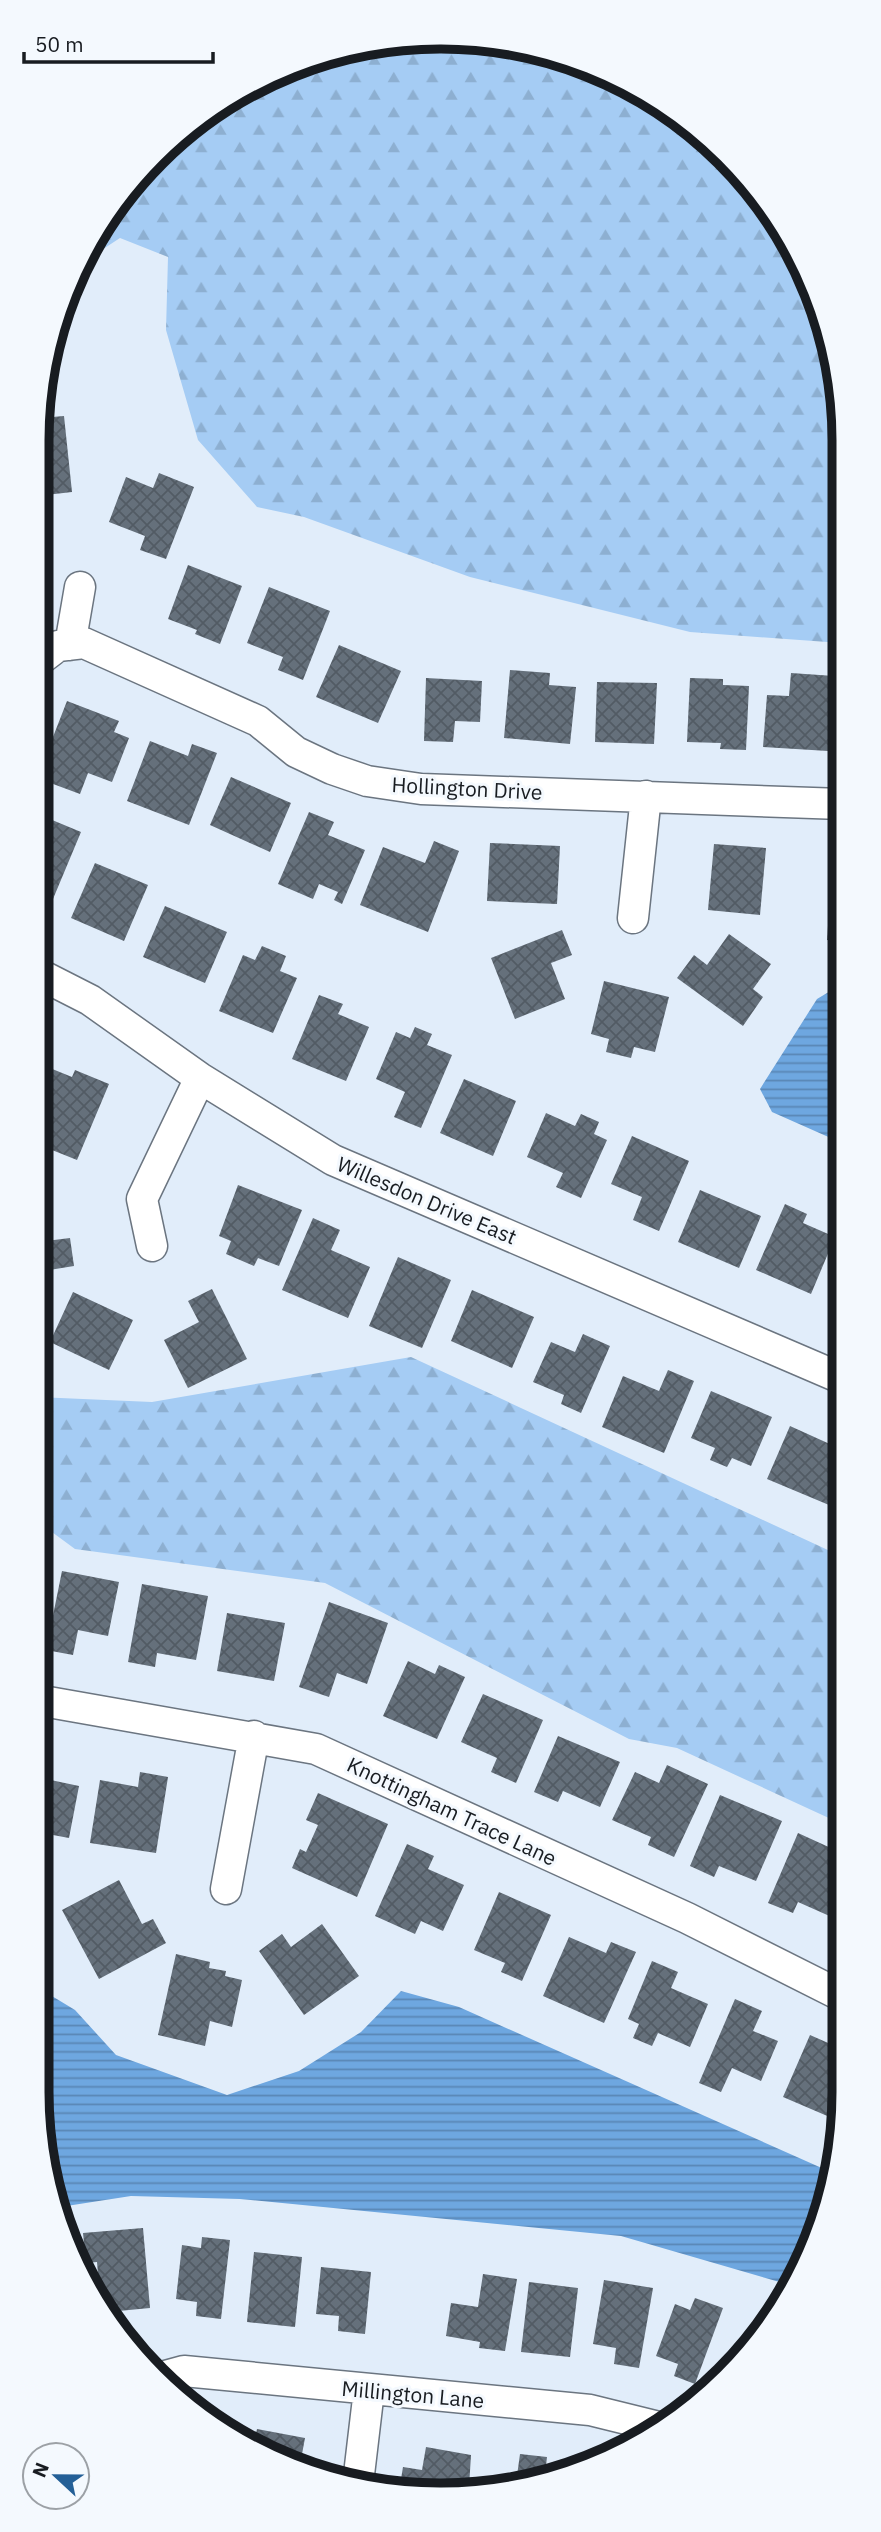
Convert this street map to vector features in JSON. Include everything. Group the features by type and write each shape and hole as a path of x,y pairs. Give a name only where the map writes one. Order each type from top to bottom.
{"street":[{"path":"49,653 58,646 77,644 80,587"},
{"name":"Hollington Drive","path":"77,644 258,721 296,752 332,769 367,781 421,789 832,804"},
{"path":"633,918 646,796"},
{"name":"Willesdon Drive East","path":"49,979 90,1000 200,1078 333,1160 832,1374"},
{"path":"152,1245 142,1199 200,1078"},
{"name":"Knottingham Trace Lane","path":"49,1701 316,1749 687,1918 832,1991"},
{"path":"226,1889 254,1736"},
{"name":"Millington Lane","path":"171,2375 184,2371 590,2410 647,2424"},
{"path":"359,2474 369,2390"}],"green space":[{"path":"415,50 492,52 542,62 566,70 636,101 699,146 735,182 780,245 811,315 819,339 829,389 831,415 832,642 690,632 470,577 304,517 257,507 198,440 166,330 168,257 120,238 96,254 130,202 182,146 223,115 267,89 339,62"},
{"path":"411,1357 832,1552 832,1819 677,1748 629,1739 325,1583 75,1549 49,1530 49,1398 152,1402"}],"shaded area":[{"path":"832,990 832,1139 772,1112 760,1089 817,999"},
{"path":"401,1991 459,2007 824,2169 811,2217 782,2283 621,2236 240,2199 131,2196 66,2206 52,2143 49,1994 75,2010 116,2055 227,2095 299,2071 361,2032"}],"building":[{"path":"64,416 72,492 49,495 50,417"},
{"path":"159,473 194,487 166,559 140,550 145,536 109,522 126,477 153,488"},
{"path":"188,565 242,586 220,644 195,634 197,630 168,619"},
{"path":"269,587 330,611 303,680 278,670 283,657 247,643"},
{"path":"339,645 401,671 378,723 316,697"},
{"path":"510,670 550,673 549,685 576,687 570,744 504,738"},
{"path":"791,673 832,676 828,751 763,747 767,695 789,696"},
{"path":"426,678 482,681 480,722 455,721 453,742 424,741"},
{"path":"690,678 723,679 723,685 749,686 746,750 720,749 721,743 687,742"},
{"path":"597,682 657,683 654,744 595,742"},
{"path":"67,701 119,721 114,732 129,738 112,782 88,773 80,794 49,782 49,747"},
{"path":"150,741 188,756 192,744 217,753 189,825 127,801"},
{"path":"231,777 291,803 270,852 210,825"},
{"path":"309,812 334,822 328,835 365,850 342,904 334,900 338,892 319,884 313,899 278,884"},
{"path":"49,819 81,832 53,899 49,897"},
{"path":"434,841 459,851 428,932 360,905 383,847 425,863"},
{"path":"490,843 560,846 557,904 487,901"},
{"path":"714,844 766,848 760,915 708,910"},
{"path":"95,863 148,885 124,941 71,918"},
{"path":"832,869 832,941 827,940"},
{"path":"165,906 227,932 205,983 143,957"},
{"path":"562,930 572,955 551,963 565,999 515,1019 491,958"},
{"path":"729,934 771,964 753,989 763,997 743,1026 677,978 694,955 707,965"},
{"path":"262,946 286,956 280,971 297,978 273,1033 219,1011 243,955 255,960"},
{"path":"604,981 669,997 655,1052 634,1047 631,1058 606,1052 609,1039 591,1034"},
{"path":"319,995 343,1004 338,1014 369,1027 346,1081 292,1059"},
{"path":"415,1027 432,1034 427,1045 452,1055 421,1128 394,1117 405,1092 376,1079 396,1032 410,1038"},
{"path":"49,1068 72,1077 75,1070 109,1084 77,1160 49,1149"},
{"path":"464,1079 516,1101 493,1156 440,1133"},
{"path":"546,1113 575,1126 581,1114 599,1122 594,1134 607,1140 581,1198 556,1187 563,1173 527,1157"},
{"path":"632,1136 689,1161 659,1231 633,1220 642,1197 611,1184"},
{"path":"238,1185 302,1210 279,1266 258,1258 254,1266 226,1254 231,1241 219,1236"},
{"path":"700,1190 761,1216 739,1268 678,1242"},
{"path":"785,1204 807,1214 803,1223 832,1236 832,1244 811,1294 756,1270"},
{"path":"313,1218 340,1230 331,1250 370,1267 348,1318 282,1290"},
{"path":"70,1238 74,1266 49,1270 49,1241"},
{"path":"398,1257 451,1280 422,1348 369,1326"},
{"path":"212,1289 247,1359 188,1388 164,1340 199,1322 188,1301"},
{"path":"472,1290 534,1317 512,1368 451,1341"},
{"path":"73,1292 133,1320 109,1370 50,1342"},
{"path":"583,1334 610,1346 581,1413 561,1404 564,1395 533,1382 551,1342 575,1352"},
{"path":"668,1370 694,1381 664,1453 602,1427 623,1376 659,1391"},
{"path":"711,1391 772,1417 751,1466 732,1458 727,1467 710,1460 715,1448 691,1438"},
{"path":"790,1426 832,1445 832,1498 829,1505 767,1479"},
{"path":"62,1571 119,1582 108,1636 78,1630 73,1655 49,1651 49,1635"},
{"path":"142,1584 208,1596 196,1660 157,1653 155,1667 128,1662"},
{"path":"329,1602 388,1623 367,1684 337,1673 329,1697 299,1687"},
{"path":"227,1613 285,1623 274,1681 217,1671"},
{"path":"408,1661 435,1674 439,1665 465,1677 437,1739 383,1716"},
{"path":"483,1694 543,1720 516,1783 491,1772 497,1758 461,1742"},
{"path":"558,1736 620,1762 600,1807 563,1791 558,1802 534,1792"},
{"path":"667,1765 708,1784 674,1857 648,1845 651,1837 612,1820 635,1772 659,1783"},
{"path":"140,1772 168,1777 156,1853 90,1843 100,1780 138,1787"},
{"path":"49,1780 79,1786 69,1838 49,1834"},
{"path":"318,1793 388,1824 357,1897 292,1868 300,1849 306,1852 318,1825 306,1820"},
{"path":"720,1795 782,1821 756,1881 719,1866 714,1877 690,1866"},
{"path":"798,1833 832,1849 832,1917 798,1902 793,1913 768,1903"},
{"path":"407,1844 434,1856 428,1869 464,1885 443,1931 421,1921 415,1934 375,1916"},
{"path":"119,1880 142,1924 153,1919 166,1943 99,1979 62,1910"},
{"path":"499,1892 551,1915 522,1981 501,1972 505,1963 474,1950"},
{"path":"322,1924 359,1976 304,2015 259,1951 282,1934 291,1947"},
{"path":"569,1937 606,1953 611,1942 636,1952 604,2023 543,1996"},
{"path":"176,1954 210,1962 209,1968 226,1971 225,1976 242,1980 232,2027 210,2021 205,2046 158,2035"},
{"path":"652,1961 678,1972 671,1988 708,2004 690,2047 658,2033 652,2046 633,2038 639,2024 628,2019"},
{"path":"735,1999 762,2011 753,2031 778,2041 761,2081 732,2068 721,2092 699,2083"},
{"path":"810,2035 832,2045 831,2118 783,2097"},
{"path":"143,2228 150,2308 117,2311 99,2283 97,2262 88,2263 83,2233"},
{"path":"202,2237 230,2240 221,2319 196,2316 197,2302 176,2299 182,2245 201,2248"},
{"path":"254,2252 302,2257 295,2327 247,2322"},
{"path":"321,2267 371,2272 365,2334 338,2331 339,2316 316,2314"},
{"path":"483,2274 517,2279 505,2351 479,2348 480,2342 446,2336 451,2303 478,2307"},
{"path":"604,2280 653,2288 639,2368 614,2364 616,2348 593,2344"},
{"path":"529,2282 578,2288 570,2357 521,2352"},
{"path":"695,2298 723,2308 695,2384 674,2376 678,2364 656,2356 675,2304 690,2310"},
{"path":"257,2429 305,2438 301,2457 267,2443 255,2437"},
{"path":"426,2447 471,2455 469,2482 401,2481 403,2467 422,2470"},
{"path":"520,2454 547,2457 546,2469 517,2475"}]}
